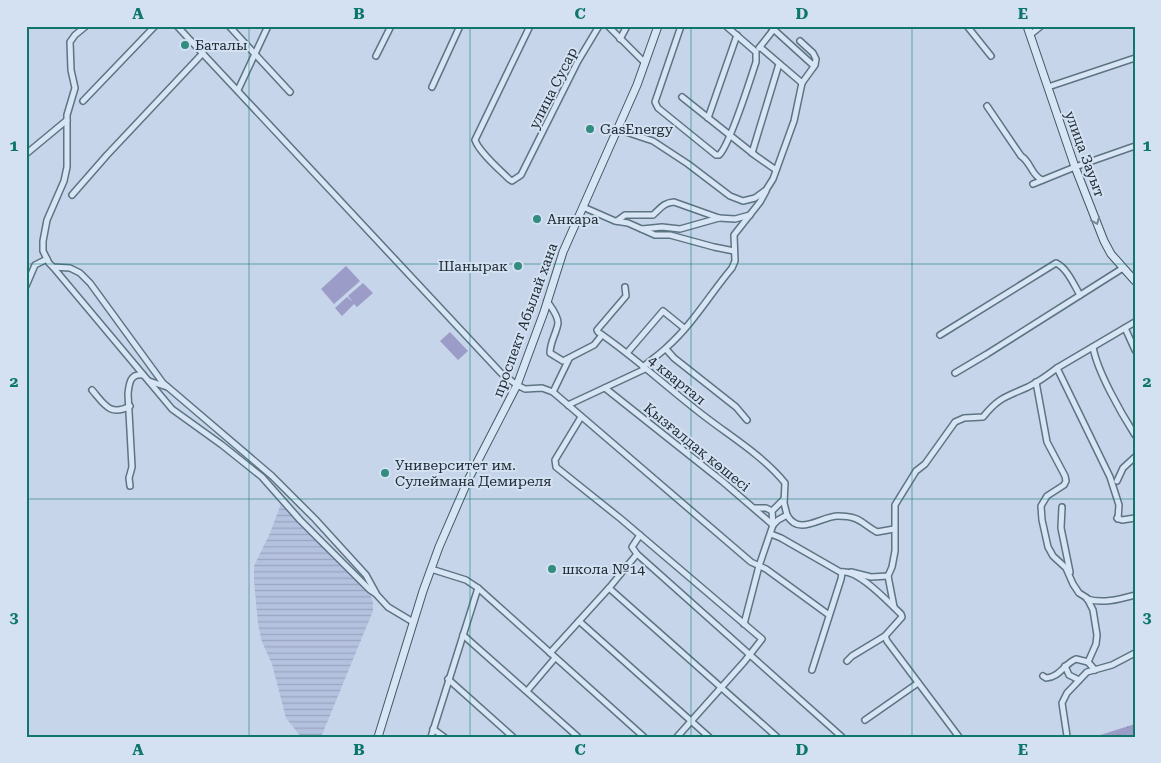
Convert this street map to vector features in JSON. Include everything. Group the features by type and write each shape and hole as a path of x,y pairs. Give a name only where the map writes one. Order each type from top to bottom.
{"main road":[{"name":"проспект Абылай хана","path":"378,737 413,622 439,547 469,478 517,385 563,252 645,63 658,26"},
{"name":"улица Зауыт","path":"1027,26 1075,167 1104,240 1111,254 1135,281"}],"street":[{"path":"86,26 70,42 71,70 75,88 67,115 68,167 47,220 43,240 43,251 47,259 172,409 262,477 300,520 370,590 377,594"},
{"path":"83,101 155,26"},
{"path":"177,26 501,373 526,389 542,388 554,392 751,562 766,569 830,615"},
{"path":"229,26 290,92"},
{"path":"238,90 268,26"},
{"path":"376,56 391,26"},
{"path":"432,87 460,26"},
{"name":"улица Сусар","path":"530,26 476,138 476,144 509,179 515,180 520,176 578,61 599,26"},
{"path":"608,26 645,63"},
{"path":"620,39 627,26"},
{"path":"681,26 655,104 716,155 721,153 730,135 756,62 758,49 772,28 814,66"},
{"path":"726,26 802,83"},
{"path":"967,26 991,56"},
{"path":"1030,35 1041,26"},
{"path":"708,118 737,35"},
{"path":"568,405 644,368 660,352 666,349 732,268 735,261 734,235 738,227 760,202 776,170 794,121 802,83 814,66 816,59 814,53 800,42"},
{"path":"72,195 203,53"},
{"path":"1048,87 1135,58"},
{"path":"752,153 779,64"},
{"path":"682,97 776,170"},
{"path":"987,106 1021,156 1028,163 1033,174 1042,180"},
{"path":"26,154 67,120"},
{"path":"617,129 652,141 688,164 730,196 744,201 755,198 766,190"},
{"path":"1033,184 1135,146"},
{"path":"616,221 625,215 650,216 657,212 664,204 674,202 719,218 735,219 751,214"},
{"path":"583,207 655,235 670,235 734,251"},
{"path":"674,230 719,218"},
{"path":"642,229 662,227 674,230 690,241"},
{"path":"26,286 35,265 47,259"},
{"path":"940,335 1056,263 1060,264 1080,295"},
{"path":"53,267 70,268 80,272 90,282 104,305 163,383 272,476 314,518 366,575 377,594 388,607 413,622"},
{"path":"955,372 987,354 1123,268"},
{"path":"554,392 564,364 569,359 594,345 602,336 597,331 626,296 625,287"},
{"path":"547,301 555,312 558,323 550,347 550,353 564,364"},
{"path":"627,354 663,311 684,328"},
{"path":"894,608 888,576 895,551 895,505 916,471 925,464 955,422 964,418 983,417 1000,399 1036,382 1135,322"},
{"path":"1124,328 1135,350"},
{"name":"4 квартал","path":"602,336 761,460 785,483 784,498"},
{"path":"1094,347 1095,358 1118,407 1135,435"},
{"path":"666,349 674,358 736,407 747,420"},
{"path":"1058,368 1110,478 1119,505 1117,518 1132,520 1135,518"},
{"path":"130,486 129,478 132,467 129,383 136,374 143,375"},
{"path":"148,381 169,388"},
{"path":"1036,382 1047,442 1066,481 1064,485 1047,496 1041,506 1042,520 1048,547 1053,556 1066,568 1071,576"},
{"name":"Қызғалдақ көшесі","path":"605,388 755,508 773,525"},
{"path":"92,390 104,405 110,409 116,411 130,406"},
{"path":"581,417 560,450 554,464 762,639 678,737"},
{"path":"210,436 233,442"},
{"path":"1117,481 1123,468 1135,457"},
{"path":"784,498 786,515 796,524 815,524 826,518 839,516 859,519 877,532 894,529"},
{"path":"744,624 759,566 771,534 773,525 772,511 784,498"},
{"path":"1062,506 1061,528 1073,584 1079,593 1087,598 1104,601 1118,600 1135,595"},
{"path":"755,508 766,508 772,511"},
{"path":"773,525 786,515"},
{"path":"771,534 840,572 851,572 871,577 888,576"},
{"path":"640,535 632,547 637,554 842,737"},
{"path":"550,654 637,554"},
{"path":"431,569 466,580 478,588 644,737"},
{"path":"812,670 841,579 840,572"},
{"path":"848,661 852,656 885,636 902,617 867,584 851,572"},
{"path":"430,737 478,588"},
{"path":"609,588 777,737"},
{"path":"1087,598 1094,610 1097,635 1096,644 1088,662"},
{"path":"579,620 709,737"},
{"path":"463,635 578,737"},
{"path":"885,636 886,641 959,737"},
{"path":"1067,736 1062,703 1067,693 1087,672 1112,665 1135,653"},
{"path":"527,691 555,658"},
{"path":"1043,676 1046,678 1054,676 1067,664 1076,659 1088,662 1095,670"},
{"path":"1065,666 1069,675 1079,680"},
{"path":"448,679 513,737"},
{"path":"865,720 918,682"},
{"path":"433,729 444,737"}],"shaded area":[{"path":"281,504 370,594 373,602 373,611 321,737 301,737 286,718 272,664 262,642 258,624 254,566"}],"green space":[{"path":"346,266 360,281 334,304 321,289"},
{"path":"363,283 373,293 357,307 354,304 342,316 335,308 347,297 353,302 348,296"},
{"path":"450,332 468,351 458,360 440,341"},
{"path":"1135,724 1135,737 1094,737"}],"place":[{"name":"Баталы","path":"185,45"},
{"name":"GasEnergy","path":"590,129"},
{"name":"Анкара","path":"537,219"},
{"name":"Шанырак","path":"518,266"},
{"name":"Университет им. Сулеймана Демиреля","path":"385,473"},
{"name":"школа №14","path":"552,569"}]}
